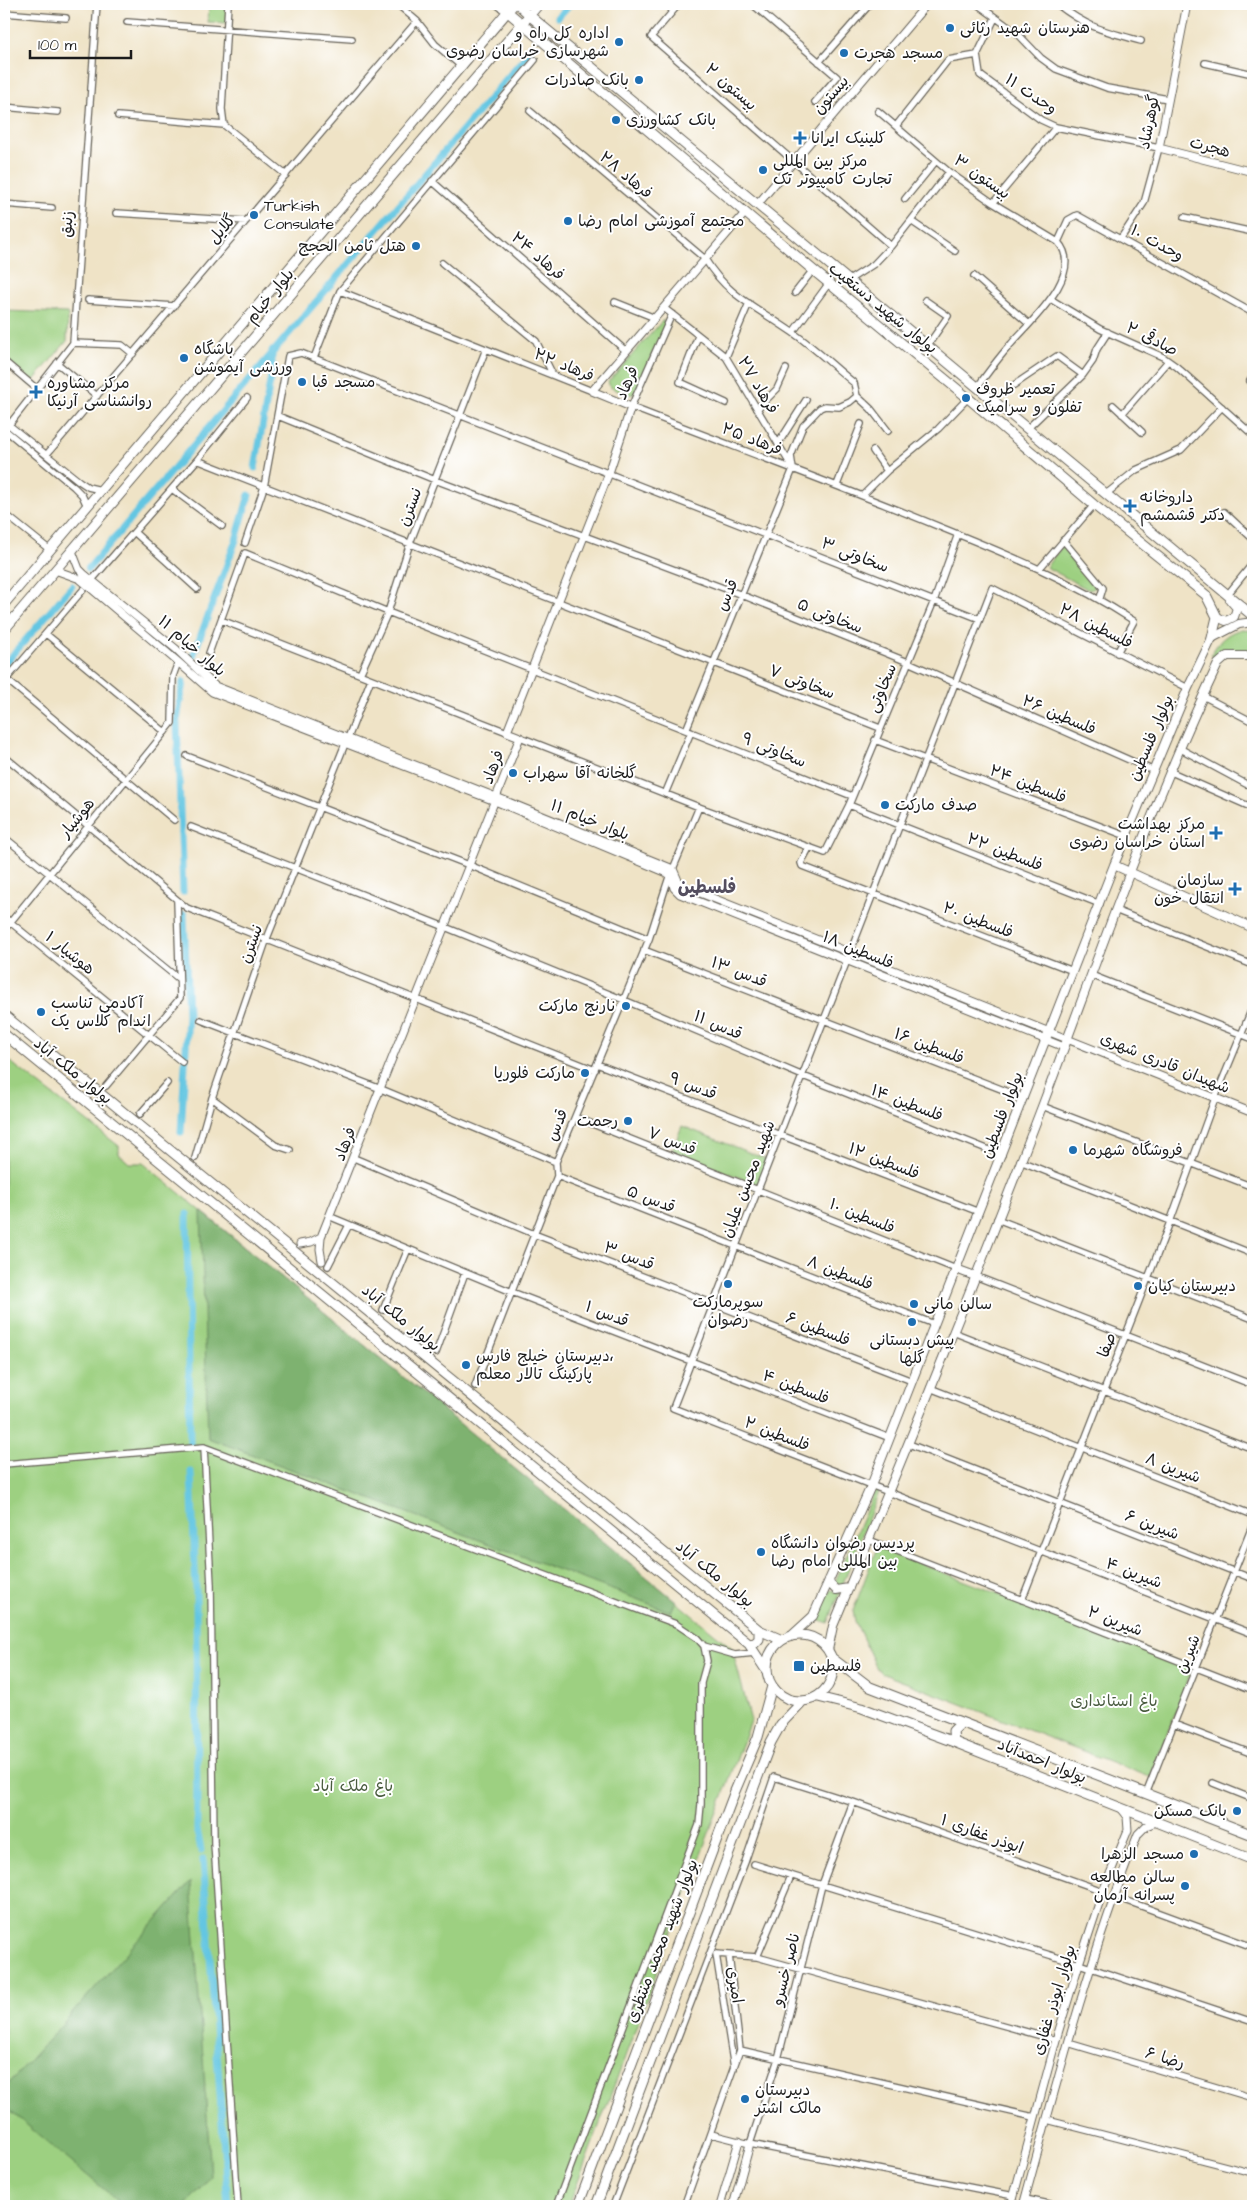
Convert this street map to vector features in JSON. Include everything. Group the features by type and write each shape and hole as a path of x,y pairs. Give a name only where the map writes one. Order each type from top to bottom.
{"main road":[{"path":"498,4 508,12"},
{"path":"516,4 529,14"},
{"name":"بلوار خیام","path":"4,604 516,4"},
{"name":"بلوار خیام","path":"4,630 539,4"},
{"name":"بولوار شهید دستغیب","path":"508,12 1094,505 1206,595 1217,617"},
{"name":"بولوار شهید دستغیب","path":"529,14 1253,616"},
{"path":"356,191 362,190 367,192 370,197 369,202"},
{"path":"1211,580 1215,588 1237,608 1236,613 1231,619 1226,620 1217,617 1212,638"},
{"path":"1212,638 1239,624 1253,622"},
{"name":"بولوار فلسطین","path":"786,1638 813,1616 871,1486 1152,770 1212,638"},
{"name":"بولوار فلسطین","path":"830,1654 833,1626 890,1492 1042,1106 1129,872 1169,771 1218,664 1227,656 1253,656"},
{"path":"1114,865 1253,928"},
{"name":"بولوار ملک آباد","path":"4,1015 759,1630 786,1638"},
{"name":"بولوار ملک آباد","path":"4,1034 749,1644 766,1670"},
{"path":"956,1269 975,1276"},
{"path":"829,1580 832,1588 836,1590 849,1588"},
{"path":"749,1644 755,1643 759,1639 759,1630"},
{"path":"799,1635 816,1639 830,1654 833,1676 830,1684 818,1697 802,1702 784,1698 772,1686 766,1670 770,1653 786,1638 799,1635"},
{"name":"بولوار احمدآباد","path":"830,1654 870,1687 1253,1834"},
{"name":"بولوار شهید محمد منتظری","path":"578,2206 735,1791 758,1737 772,1686"},
{"name":"بولوار احمدآباد","path":"818,1697 862,1708 954,1742 1253,1860"},
{"name":"بولوار شهید محمد منتظری","path":"596,2206 771,1742 781,1724 802,1702"},
{"path":"954,1742 953,1731 962,1723"},
{"path":"735,1791 750,1798"}],"street":[{"name":"زنبق","path":"73,343 97,4"},
{"path":"224,125 222,109 228,4"},
{"path":"397,4 418,21 435,44 462,67"},
{"name":"بیستون ۲","path":"679,4 651,36 891,246"},
{"path":"752,4 837,77 815,102"},
{"path":"819,62 870,4"},
{"name":"بیستون","path":"757,205 793,159 927,4"},
{"path":"977,4 1017,33 1041,58 1056,69 1107,88 1168,99"},
{"path":"1057,4 1093,28 1141,41"},
{"name":"گوهرشاد","path":"1122,238 1144,203 1159,148 1187,4"},
{"path":"4,13 66,18"},
{"path":"896,126 948,60 977,54 995,18"},
{"name":"گلایل","path":"47,454 418,21"},
{"path":"127,22 352,39"},
{"name":"وحدت ۱۱","path":"977,54 980,75 1041,120 1056,127 1159,148"},
{"path":"314,358 340,291 535,60"},
{"path":"1205,62 1253,74"},
{"path":"4,107 58,112"},
{"name":"فرهاد ۲۸","path":"530,111 705,259 715,277 730,291 793,332 854,383 856,396 871,409 888,431"},
{"name":"بیستون ۳","path":"878,111 949,172 993,203 1058,242"},
{"path":"118,116 224,125 286,175"},
{"path":"993,203 1056,127"},
{"name":"هجرت","path":"1159,148 1253,172"},
{"path":"905,200 936,161"},
{"path":"849,280 874,264 891,246 949,172"},
{"name":"فرهاد ۲۴","path":"432,181 626,351"},
{"path":"4,204 52,208"},
{"path":"116,213 246,221"},
{"name":"فرهاد","path":"592,391 745,213"},
{"name":"وحدت ۱۰","path":"1058,242 1068,220 1077,215 1122,238 1253,313"},
{"path":"1184,217 1253,232"},
{"path":"911,221 955,251"},
{"path":"978,386 996,361 1052,300 1065,271 1067,260 1065,249 1058,242"},
{"path":"442,263 536,341 553,375"},
{"path":"795,293 813,270"},
{"path":"974,276 1029,324"},
{"path":"793,332 829,283"},
{"name":"فرهاد ۲۲","path":"340,291 553,375 631,408"},
{"path":"88,300 174,306"},
{"path":"925,300 948,316 928,344"},
{"name":"صادقی ۲","path":"1052,300 1100,329 1168,361 1186,374 1196,386 1253,435"},
{"path":"615,302 655,318"},
{"path":"726,358 749,303"},
{"name":"فرهاد ۲۷","path":"664,308 726,358 793,469"},
{"name":"فرهاد","path":"321,1237 520,737 507,732 609,473 631,408 672,314"},
{"path":"1028,428 1083,375 1093,362 1096,349 1108,332"},
{"path":"698,336 680,382 726,403"},
{"path":"5,425 73,343 122,345 133,354"},
{"name":"نسترن","path":"360,674 388,612 410,544 486,349"},
{"name":"سخاوتی ۳","path":"278,416 288,356 301,353 980,619"},
{"path":"1014,385 1057,356 1083,375"},
{"path":"1122,414 1168,361"},
{"path":"4,362 37,388"},
{"path":"57,363 97,396"},
{"path":"757,409 777,389 786,369"},
{"name":"قدس","path":"665,794 713,663 793,469 792,456 803,426 820,408 825,406 839,407 850,402 856,396"},
{"path":"92,580 197,460 248,398"},
{"path":"863,495 887,471 938,429 968,398"},
{"path":"778,444 806,400"},
{"path":"1113,405 1142,432"},
{"path":"1106,494 1136,470 1181,450 1222,407"},
{"name":"فرهاد ۲۵","path":"631,408 863,495 1040,568"},
{"path":"245,544 264,486 278,416"},
{"name":"سخاوتی ۵","path":"278,416 435,480 584,535 908,662 954,685"},
{"path":"837,485 861,424"},
{"path":"5,425 47,454 79,481 88,487 101,490"},
{"path":"5,425 74,486 82,495 87,506"},
{"path":"872,451 887,471"},
{"name":"سخاوتی ۷","path":"197,460 880,728"},
{"path":"172,488 222,526"},
{"path":"1094,505 1040,568 1100,598 1134,621 1117,652"},
{"path":"1224,512 1253,539"},
{"path":"4,513 50,550"},
{"path":"134,532 197,589"},
{"name":"سخاوتی","path":"809,848 822,853 827,851 849,806 934,601 958,534"},
{"path":"1063,540 1103,588 1100,598"},
{"name":"بلوار خیام ۱۱","path":"72,551 79,568 176,649 216,686 671,872"},
{"name":"سخاوتی ۹","path":"221,620 245,553 388,612 852,796"},
{"path":"1228,594 1253,563"},
{"path":"55,570 73,575 178,662"},
{"path":"84,586 46,634 5,680 174,820"},
{"name":"شهید محسن علیان","path":"673,1408 992,588"},
{"name":"فلسطین ۲۸","path":"992,588 1188,688"},
{"path":"209,653 221,620 507,732"},
{"path":"46,634 165,732"},
{"name":"بلوار خیام ۱۱","path":"178,662 212,692 347,741"},
{"name":"هوشیار","path":"4,930 172,723 173,676 178,662"},
{"name":"نسترن","path":"195,1158 212,1098 266,941 372,679"},
{"name":"فلسطین ۲۶","path":"954,685 1152,770"},
{"path":"1203,696 1253,722"},
{"path":"520,737 809,848"},
{"name":"فلسطین ۲۴","path":"875,740 1121,834"},
{"path":"1179,748 1246,784"},
{"name":"قدس ۹","path":"4,756 186,908 506,1034 780,1135"},
{"path":"187,756 469,866 649,939"},
{"path":"1169,771 1253,808"},
{"name":"فلسطین ۲۲","path":"849,806 1100,904"},
{"name":"قدس","path":"475,1386 557,1176 556,1162 649,939 671,872 699,807"},
{"name":"قدس ۱۱","path":"190,827 445,927 624,1000 802,1076"},
{"path":"4,837 179,979"},
{"name":"فلسطین ۲۰","path":"809,848 801,863 802,866 1074,971"},
{"name":"فلسطین ۱۸","path":"671,872 680,885 1050,1032 1066,1043"},
{"name":"فلسطین ۱۸","path":"671,872 674,888 680,894 1046,1040 1066,1043"},
{"path":"106,1086 180,998 178,900"},
{"path":"1115,910 1253,965"},
{"name":"هوشیار ۱","path":"4,917 182,1062"},
{"name":"قدس ۱۳","path":"644,950 824,1020"},
{"path":"1091,976 1253,1040"},
{"name":"صفا","path":"1022,1600 1170,1222 1215,1098 1253,1006"},
{"path":"201,1020 381,1089 556,1162"},
{"name":"فلسطین ۱۶","path":"824,1020 1024,1098"},
{"name":"شهیدان قادری شهری","path":"1066,1043 1253,1113"},
{"name":"فلسطین ۱۴","path":"802,1076 1002,1154"},
{"path":"140,1114 167,1083"},
{"path":"212,1098 274,1145 290,1150"},
{"path":"1042,1106 1253,1188"},
{"name":"قدس ۷","path":"575,1118 758,1190"},
{"name":"فلسطین ۱۲","path":"780,1135 979,1212"},
{"name":"قدس ۳","path":"354,1158 534,1234 714,1304"},
{"path":"1020,1161 1253,1254"},
{"name":"قدس ۵","path":"557,1176 736,1247"},
{"name":"فلسطین ۱۰","path":"758,1190 956,1269"},
{"name":"قدس ۱","path":"330,1218 512,1292 692,1361"},
{"path":"997,1219 1253,1319"},
{"path":"328,1266 349,1225"},
{"path":"300,1244 311,1242 321,1237"},
{"path":"321,1237 322,1261"},
{"name":"فلسطین ۸","path":"736,1247 934,1324"},
{"path":"383,1310 408,1249"},
{"path":"436,1353 465,1272"},
{"path":"975,1276 1253,1385"},
{"name":"فلسطین ۶","path":"714,1304 912,1381"},
{"path":"952,1332 1253,1449"},
{"name":"فلسطین ۴","path":"692,1361 890,1438"},
{"name":"شیرین ۸","path":"930,1388 1253,1515"},
{"name":"فلسطین ۲","path":"673,1408 890,1492"},
{"name":"شیرین ۶","path":"909,1444 1253,1579"},
{"path":"204,1446 211,1585 214,1843 238,2206"},
{"path":"4,1464 204,1446 676,1624 697,1638 704,1646 707,1661 701,1683 701,1804 699,1825 556,2206"},
{"name":"شیرین ۴","path":"890,1492 1253,1634"},
{"name":"شیرین","path":"1146,1794 1253,1524"},
{"name":"شیرین ۲","path":"869,1540 1253,1690"},
{"path":"704,1646 735,1654 755,1653"},
{"path":"1174,1724 1253,1754"},
{"name":"ابوذر غفاری ۱","path":"614,2206 745,1862 774,1777 853,1802 1103,1891"},
{"path":"1213,1783 1253,1799"},
{"name":"ناصر خسرو","path":"750,2144 778,2058 822,1885 853,1802"},
{"path":"1120,1808 1127,1818 1128,1830 1136,1830 1138,1834 1146,1826 1156,1822"},
{"name":"بولوار ابوذر غفاری","path":"1011,2206 1034,2117 1079,1964 1103,1891 1128,1830"},
{"name":"بولوار ابوذر غفاری","path":"1024,2203 1090,1968 1114,1896 1138,1834"},
{"path":"754,1864 1079,1964 1253,2022"},
{"path":"756,1958 791,1876"},
{"path":"1114,1896 1253,1947"},
{"name":"امیری","path":"734,2068 716,1954 729,1955 740,2050"},
{"path":"729,1955 756,1958 800,1968 1056,2040"},
{"name":"رضا ۶","path":"1068,2043 1253,2098"},
{"path":"684,2206 740,2050 1047,2120 1253,2173"},
{"path":"711,2134 750,2144 1014,2196"},
{"path":"720,2206 739,2141"},
{"path":"732,2206 750,2144"},
{"path":"1024,2203 1059,2206"}],"green space":[{"path":"209,4 228,4 227,23 208,22"},
{"path":"4,311 68,313 67,341 30,385 4,361"},
{"path":"663,320 665,326 634,394 627,395 610,387 608,382"},
{"path":"1063,545 1095,585 1093,589 1089,590 1046,567"},
{"path":"1242,629 1253,630 1253,651 1226,651 1213,657 1211,655 1224,638 1232,632"},
{"name":"باغ ملک آباد","path":"4,1057 119,1146 119,1154 129,1163 143,1163 732,1648 751,1721 569,2206 4,2206"},
{"path":"682,1126 768,1160 758,1185 672,1151"},
{"path":"201,1211 676,1601 671,1612 208,1438"},
{"path":"875,1490 879,1492 842,1586 836,1586 834,1584"},
{"name":"باغ استانداری","path":"877,1547 1189,1667 1191,1673 1150,1777 881,1673 876,1667 855,1621 853,1611"},
{"path":"830,1590 840,1592 828,1623 816,1618"},
{"path":"191,1881 211,2176 185,2206 124,2206 4,2106 4,2089"}],"waterway":[{"path":"558,17 570,4"},
{"path":"88,569 530,51"},
{"path":"255,468 272,370 272,351"},
{"path":"192,659 236,540 249,495"},
{"path":"4,665 72,586"},
{"path":"183,682 177,721 183,892"},
{"path":"181,1132 188,1015 184,915"},
{"path":"187,1214 190,1444"},
{"path":"191,1472 196,1590 197,1829 201,1850"},
{"path":"203,1859 228,2206"}],"place":[{"name":"هنرستان شهید رثائی","path":"950,28"},
{"name":"اداره کل راه و شهرسازی خراسان رضوی","path":"619,42"},
{"name":"مسجد هجرت","path":"844,53"},
{"name":"بانک صادرات","path":"639,80"},
{"name":"بانک کشاورزی","path":"616,120"},
{"name":"کلینیک ایرانا","path":"800,138"},
{"name":"مرکز بین المللی تجارت کامپیوتر تک","path":"763,170"},
{"name":"Turkish Consulate","path":"254,215"},
{"name":"مجتمع آموزشی امام رضا","path":"568,221"},
{"name":"هتل ثامن الحجج","path":"416,246"},
{"name":"باشگاه ورزشی آیموشن","path":"184,358"},
{"name":"مسجد قبا","path":"302,382"},
{"name":"مرکز مشاوره روانشناسی آرنیکا","path":"36,392"},
{"name":"تعمیر ظروف تفلون و سرامیک","path":"966,398"},
{"name":"داروخانه دکتر قشمشم","path":"1130,506"},
{"name":"گلخانه آقا سهراب","path":"513,773"},
{"name":"صدف مارکت","path":"885,805"},
{"name":"مرکز بهداشت استان خراسان رضوی","path":"1216,833"},
{"name":"سازمان انتقال خون","path":"1235,889"},
{"name":"نارنج مارکت","path":"626,1006"},
{"name":"آکادمی تناسب اندام کلاس یک","path":"41,1012"},
{"name":"مارکت فلوریا","path":"585,1073"},
{"name":"رحمت","path":"628,1121"},
{"name":"فروشگاه شهرما","path":"1073,1150"},
{"name":"سوپرمارکت رضوان","path":"728,1284"},
{"name":"دبیرستان کیان","path":"1138,1286"},
{"name":"سالن مانی","path":"914,1304"},
{"name":"پیش دبستانی گلها","path":"912,1322"},
{"name":"دبیرستان خیلج فارس، پارکینگ تالار معلم","path":"466,1365"},
{"name":"پردیس رضوان دانشگاه بین المللی امام رضا","path":"761,1552"},
{"name":"فلسطین","path":"799,1666"},
{"name":"بانک مسکن","path":"1237,1811"},
{"name":"مسجد الزهرا","path":"1194,1854"},
{"name":"سالن مطالعه پسرانه آرمان","path":"1185,1886"},
{"name":"دبیرستان مالک اشتر","path":"745,2099"}],"district":[{"name":"فلسطین","path":"707,887"}]}
